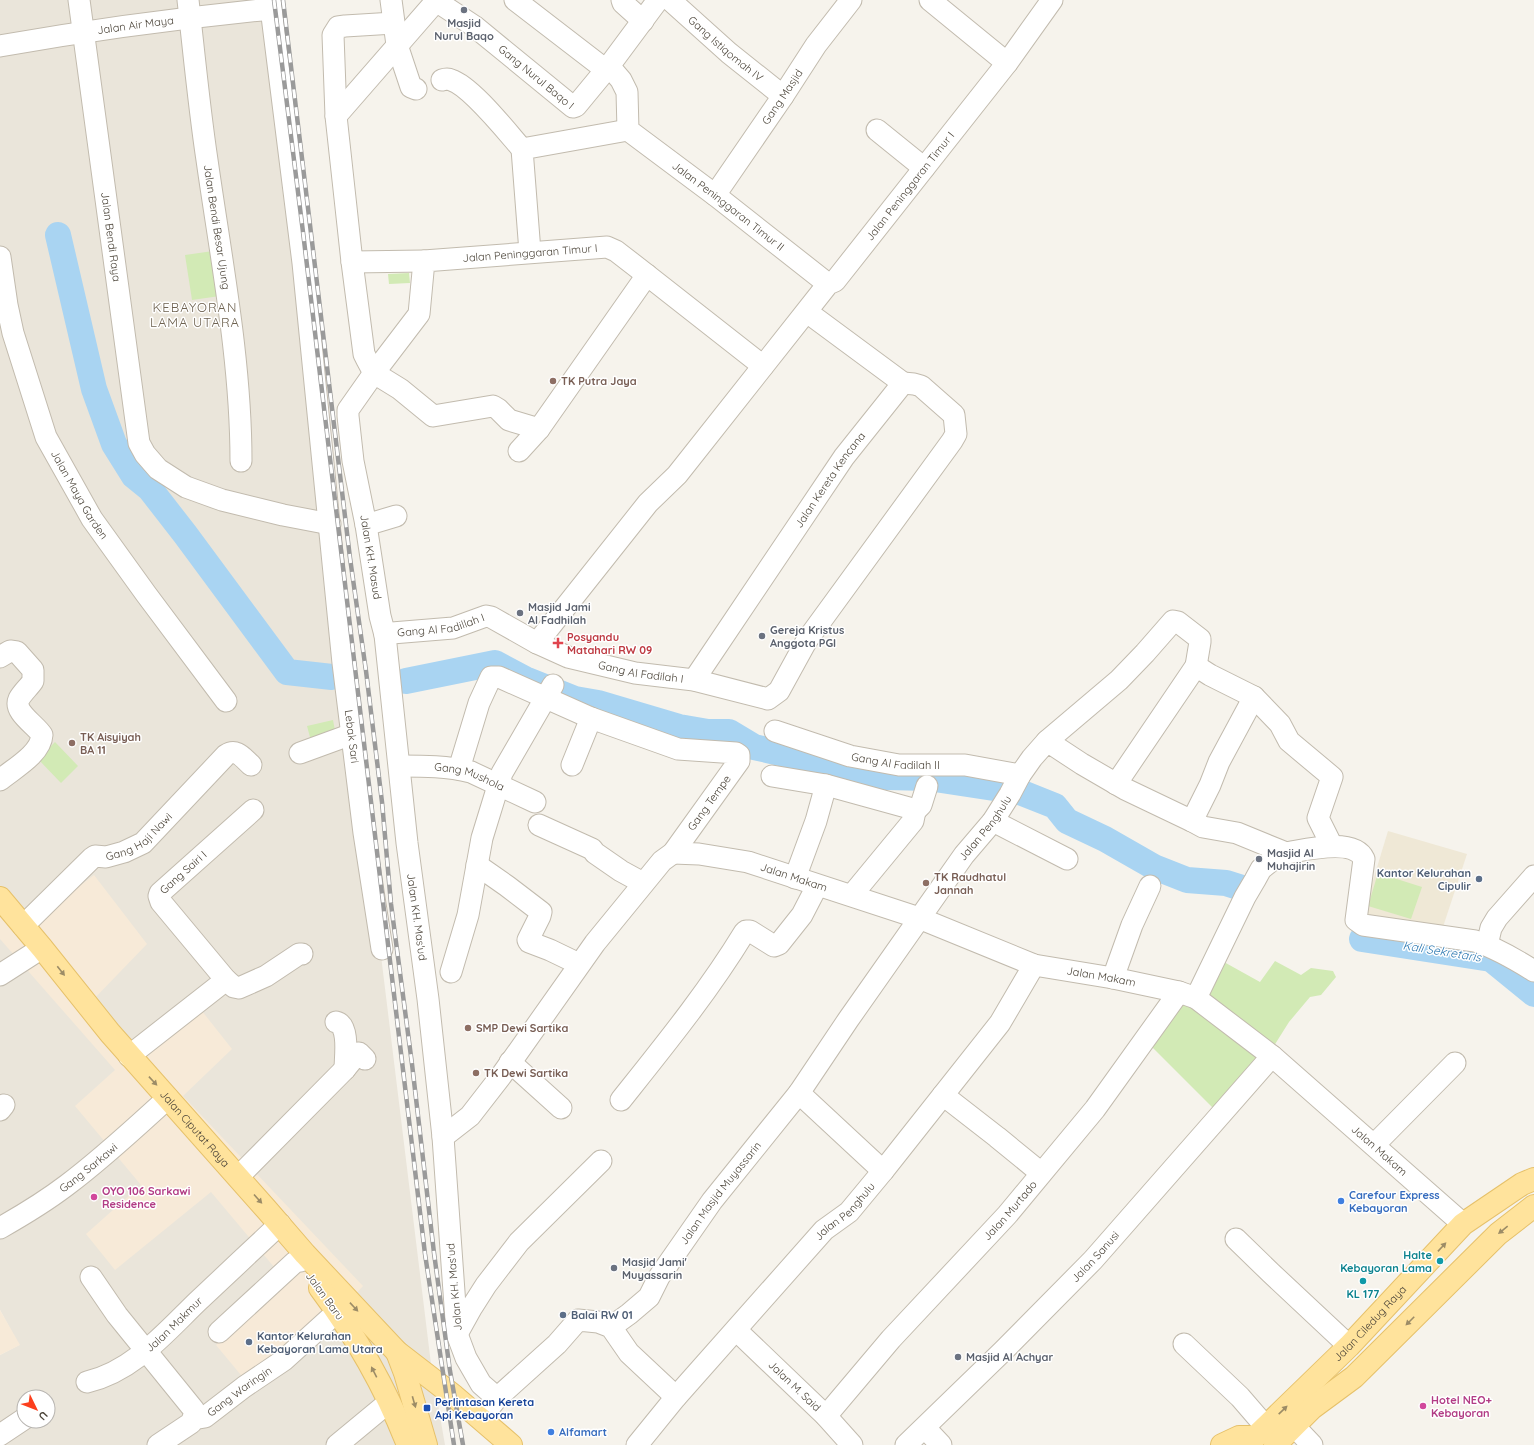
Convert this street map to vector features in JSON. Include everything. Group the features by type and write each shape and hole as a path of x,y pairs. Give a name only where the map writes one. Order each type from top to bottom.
{"main road":[{"name":"Jalan Ciputat Raya","path":"0,898 130,1056 280,1224 303,1258 397,1352"},
{"name":"Jalan Ciledug Raya","path":"1261,1438 1463,1224 1522,1184 1534,1179"},
{"path":"1222,1445 1239,1437 1261,1438 1294,1426 1312,1408 1354,1377 1498,1234 1534,1206"},
{"name":"Jalan Baru","path":"303,1258 338,1311 371,1367 389,1402 408,1445"},
{"path":"1367,1327 1386,1345"},
{"path":"397,1352 405,1373 426,1445"},
{"path":"397,1352 444,1388 512,1445"},
{"path":"405,1373 444,1388"}],"street":[{"name":"Jalan Bendi Raya","path":"79,0 139,443 158,468 186,487 222,500 283,515 330,524"},
{"path":"391,0 397,46 411,87 416,89"},
{"path":"336,116 436,0"},
{"name":"Gang Nurul Baqo I","path":"436,0 474,26 574,107 608,68"},
{"path":"515,0 608,68 621,80 627,92 628,130 522,149"},
{"path":"622,0 623,3 643,20"},
{"path":"608,68 658,0"},
{"name":"Gang Istiqomah IV","path":"670,0 729,53 783,96"},
{"name":"Gang Masjid","path":"715,195 816,45 851,0"},
{"path":"930,0 1007,63"},
{"name":"Jalan Peninggaran Timur I","path":"537,643 648,503 677,475 828,284 835,281 1007,63 1052,0"},
{"name":"Jalan Air Maya","path":"0,46 83,31 189,8 270,5"},
{"name":"Lebak Sari","path":"270,5 304,271 342,651 364,833 382,949"},
{"name":"Jalan Bendi Besar Ujung","path":"189,8 207,159 226,285 241,422 241,461"},
{"path":"394,22 338,27 333,35 336,116 364,354 374,373 400,389 433,416 493,406 509,420 539,429"},
{"path":"442,80 452,80 466,89 478,100 522,149 530,252"},
{"name":"Jalan Peninggaran Timur II","path":"628,130 715,195 828,284"},
{"path":"877,130 924,168"},
{"name":"Jalan Peninggaran Timur I","path":"352,262 424,261 607,247 616,251 648,275 763,366"},
{"name":"Jalan Maya Garden","path":"0,256 6,305 13,333 46,437 92,519 226,701"},
{"path":"374,373 419,314 424,261"},
{"path":"519,451 539,429 648,275"},
{"path":"807,312 903,383"},
{"name":"Jalan KH. Masud","path":"374,373 351,406 348,416 353,461 366,525 380,616 385,635 391,698"},
{"name":"Jalan Kereta Kencana","path":"694,680 844,456 903,383"},
{"name":"Gang Al Fadilah I","path":"537,643 568,657 590,663 635,673 694,680 768,699 778,691 807,640 907,504 956,434 954,415 921,386 903,383"},
{"path":"366,525 396,516"},
{"name":"Gang Al Fadillah I","path":"385,635 392,633 453,628 486,616 496,618 537,643"},
{"name":"Jalan Penghulu","path":"919,918 964,855 993,821 1032,758 1047,740 1119,680 1145,654 1173,621 1178,622 1200,639 1196,666"},
{"path":"0,657 10,651 17,652 33,670 33,682 20,699 19,710 40,732 42,740 25,762 0,780"},
{"path":"1116,784 1196,666 1210,675 1254,697 1280,724 1289,741 1332,777 1318,818 1332,846"},
{"path":"459,769 479,703 491,677 499,677 549,692 591,718 572,765"},
{"path":"451,972 468,915 482,838 502,773 549,692"},
{"path":"1192,821 1210,785 1219,762 1254,697"},
{"name":"Jalan KH. Mas'ud","path":"391,698 400,766 407,843 428,999 443,1137 457,1334 466,1358 481,1384 497,1398"},
{"name":"Gang Tempe","path":"591,718 678,749 736,753 738,755 739,761 673,853"},
{"name":"Gang Al Fadilah II","path":"775,732 850,756 899,765 965,765 1014,786"},
{"path":"300,753 352,734"},
{"path":"1047,740 1082,764 1116,784 1203,827 1237,832 1286,852 1332,846 1350,849 1361,854 1364,859 1356,920 1363,925 1475,941 1505,953 1534,971"},
{"name":"Gang Haji Nawi","path":"23,926 92,858 117,854 143,843 226,755 236,752 251,765"},
{"name":"Gang Mushola","path":"400,766 444,766 459,769 470,772 536,802"},
{"path":"772,776 826,785 913,809 915,811"},
{"path":"795,878 816,821 826,785"},
{"path":"852,895 913,821 915,811 920,805 928,786"},
{"name":"Gang Sairi I","path":"253,810 160,893 159,896 161,902 226,980 234,987 239,988 266,976 299,954 302,954"},
{"path":"993,821 1066,859"},
{"path":"539,825 592,849 595,853 616,868 643,884"},
{"name":"Jalan Murtado","path":"826,1416 891,1339 1007,1215 1188,995 1261,869 1286,852"},
{"path":"443,1137 470,1116 501,1076 595,943 662,861 673,853"},
{"name":"Jalan Makam","path":"673,853 699,854 748,862 919,918 1034,965 1113,978 1188,995 1272,1056 1463,1224"},
{"path":"477,865 541,912 528,940 529,942 579,964"},
{"path":"1488,945 1491,928 1497,918 1534,876"},
{"path":"621,1100 700,1000 722,969 744,933 746,931 750,931 774,946 779,944 802,915 818,886"},
{"path":"1113,978 1132,925 1150,886"},
{"name":"Jalan Masjid Muyassarin","path":"611,1327 649,1297 658,1277 712,1201 798,1093 919,918"},
{"path":"0,974 42,948"},
{"name":"Jalan Penghulu","path":"637,1445 676,1397 824,1230 850,1212 884,1171 1000,1023 1034,965"},
{"path":"130,1056 226,980"},
{"path":"336,1022 341,1024 345,1031 345,1069"},
{"path":"238,1177 345,1069 358,1053 365,1059"},
{"name":"Jalan Sanusi","path":"906,1445 1004,1351 1093,1260 1272,1056"},
{"path":"510,1062 561,1108"},
{"path":"1374,1145 1455,1063"},
{"path":"798,1093 884,1171"},
{"path":"943,1095 1041,1173"},
{"name":"Gang Sarkawi","path":"0,1228 66,1186 121,1141 168,1098"},
{"path":"457,1334 486,1285 520,1242 602,1161"},
{"name":"Jalan Makmur","path":"193,1419 194,1410 146,1351 280,1224"},
{"path":"1236,1239 1349,1346"},
{"path":"219,1332 295,1262 303,1258"},
{"path":"87,1382 102,1379 116,1372 146,1351 117,1315 91,1276"},
{"name":"Gang Waringin","path":"193,1419 205,1418 244,1387 284,1360 338,1311"},
{"path":"480,1418 497,1398 557,1344 578,1320 598,1322 611,1327 629,1353 676,1397"},
{"name":"Jalan M. Said","path":"736,1330 826,1416 852,1445"},
{"path":"1184,1344 1240,1397 1261,1438"},
{"path":"337,1445 389,1402"},
{"path":"158,1445 191,1423 193,1419"},
{"path":"0,1435 16,1424"},
{"path":"1294,1426 1312,1445"},
{"path":"925,1428 941,1445"}],"shaded area":[{"path":"0,0 264,0 431,1364 445,1445 0,1445 0,1355 19,1345 0,1310"},
{"path":"1388,831 1467,854 1441,933 1361,920"},
{"path":"94,875 147,944 91,1002 142,1053 198,1006 232,1049 183,1096 363,1286 329,1323 255,1392 216,1345 285,1280 211,1192 115,1270 86,1234 141,1185 75,1106 115,1070 0,939 0,895 26,927"},
{"path":"0,1310 20,1345 0,1355"}],"green space":[{"path":"213,251 220,296 192,300 185,255"},
{"path":"409,273 410,283 389,284 388,274"},
{"path":"333,720 336,736 311,741 307,726"},
{"path":"55,742 78,766 61,783 38,759"},
{"path":"1378,873 1422,887 1411,919 1368,906"},
{"path":"1275,961 1301,975 1311,968 1333,971 1336,977 1321,995 1310,997 1289,1022 1272,1049 1204,996 1224,962 1260,982"},
{"path":"1181,1001 1198,1006 1264,1058 1215,1110 1150,1045"}],"waterway":[{"path":"58,235 94,389 114,444 134,476 150,489 287,672 332,677"},
{"path":"406,681 495,663 525,679 575,699 598,703 679,727 708,732 729,732 754,747 887,777 928,778 1020,792 1055,806 1067,821 1105,839 1154,867 1187,880 1226,883 1245,889"},
{"name":"Kali Sekretaris","path":"1362,939 1491,959 1534,994"}],"railway":[{"path":"274,0 425,1254 454,1445"},
{"path":"283,0 350,558 382,802 391,904 412,1064 434,1253 450,1371 463,1445"}],"place":[{"name":"Masjid Nurul Baqo","path":"464,10"},
{"name":"TK Putra Jaya","path":"553,381"},
{"name":"Masjid Jami Al Fadhilah","path":"520,613"},
{"name":"Gereja Kristus Anggota PGI","path":"762,636"},
{"name":"Posyandu Matahari RW 09","path":"558,643"},
{"name":"TK Aisyiyah BA 11","path":"72,743"},
{"name":"Masjid Al Muhajirin","path":"1259,859"},
{"name":"Kantor Kelurahan Cipulir","path":"1479,879"},
{"name":"TK Raudhatul Jannah","path":"926,883"},
{"name":"SMP Dewi Sartika","path":"468,1028"},
{"name":"TK Dewi Sartika","path":"476,1073"},
{"name":"OYO 106 Sarkawi Residence","path":"94,1197"},
{"name":"Carefour Express Kebayoran","path":"1341,1201"},
{"name":"Halte Kebayoran Lama","path":"1440,1261"},
{"name":"Masjid Jami' Muyassarin","path":"614,1268"},
{"name":"KL 177","path":"1363,1281"},
{"name":"Balai RW 01","path":"563,1315"},
{"name":"Kantor Kelurahan Kebayoran Lama Utara","path":"249,1342"},
{"name":"Masjid Al Achyar","path":"958,1357"},
{"name":"Hotel NEO+ Kebayoran","path":"1423,1406"},
{"name":"Perlintasan Kereta Api Kebayoran","path":"427,1408"},
{"name":"Alfamart","path":"551,1432"}],"district":[{"name":"KEBAYORAN LAMA UTARA","path":"195,314"}]}
